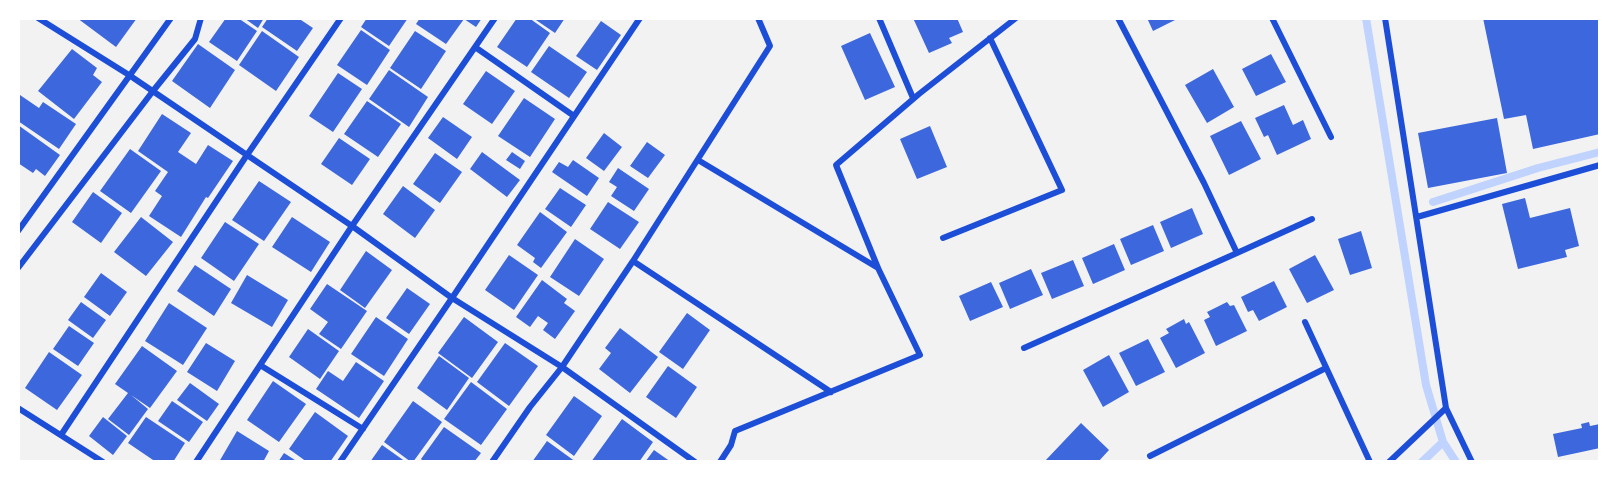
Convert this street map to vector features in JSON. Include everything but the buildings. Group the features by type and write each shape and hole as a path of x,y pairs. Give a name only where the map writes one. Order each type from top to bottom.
{"street":[{"path":"38,18 153,91 352,226 452,298 562,367 694,462"},
{"path":"18,231 171,18"},
{"path":"18,268 195,39 201,18"},
{"path":"61,435 341,18"},
{"path":"196,462 352,226 495,18"},
{"path":"340,462 640,18"},
{"path":"492,462 530,407 562,367 633,261 770,46 758,18"},
{"path":"879,18 913,98"},
{"path":"720,462 731,445 735,431 920,355 878,268 836,165 913,98 1016,18"},
{"path":"1118,18 1204,183 1237,253"},
{"path":"1272,18 1331,136"},
{"path":"1384,18 1417,217 1445,409 1472,462"},
{"path":"943,238 1062,190 990,38"},
{"path":"475,47 574,116"},
{"path":"698,160 878,268"},
{"path":"1417,217 1600,165"},
{"path":"1024,348 1312,219"},
{"path":"633,261 831,392"},
{"path":"1305,322 1370,462"},
{"path":"260,365 363,429"},
{"path":"1150,456 1326,369"},
{"path":"18,408 103,462"},
{"path":"1389,462 1445,409"}],"waterway":[{"path":"1366,18 1426,385 1443,442 1456,462"},
{"path":"1433,202 1538,168 1600,152"},
{"path":"1422,462 1443,442"}]}
